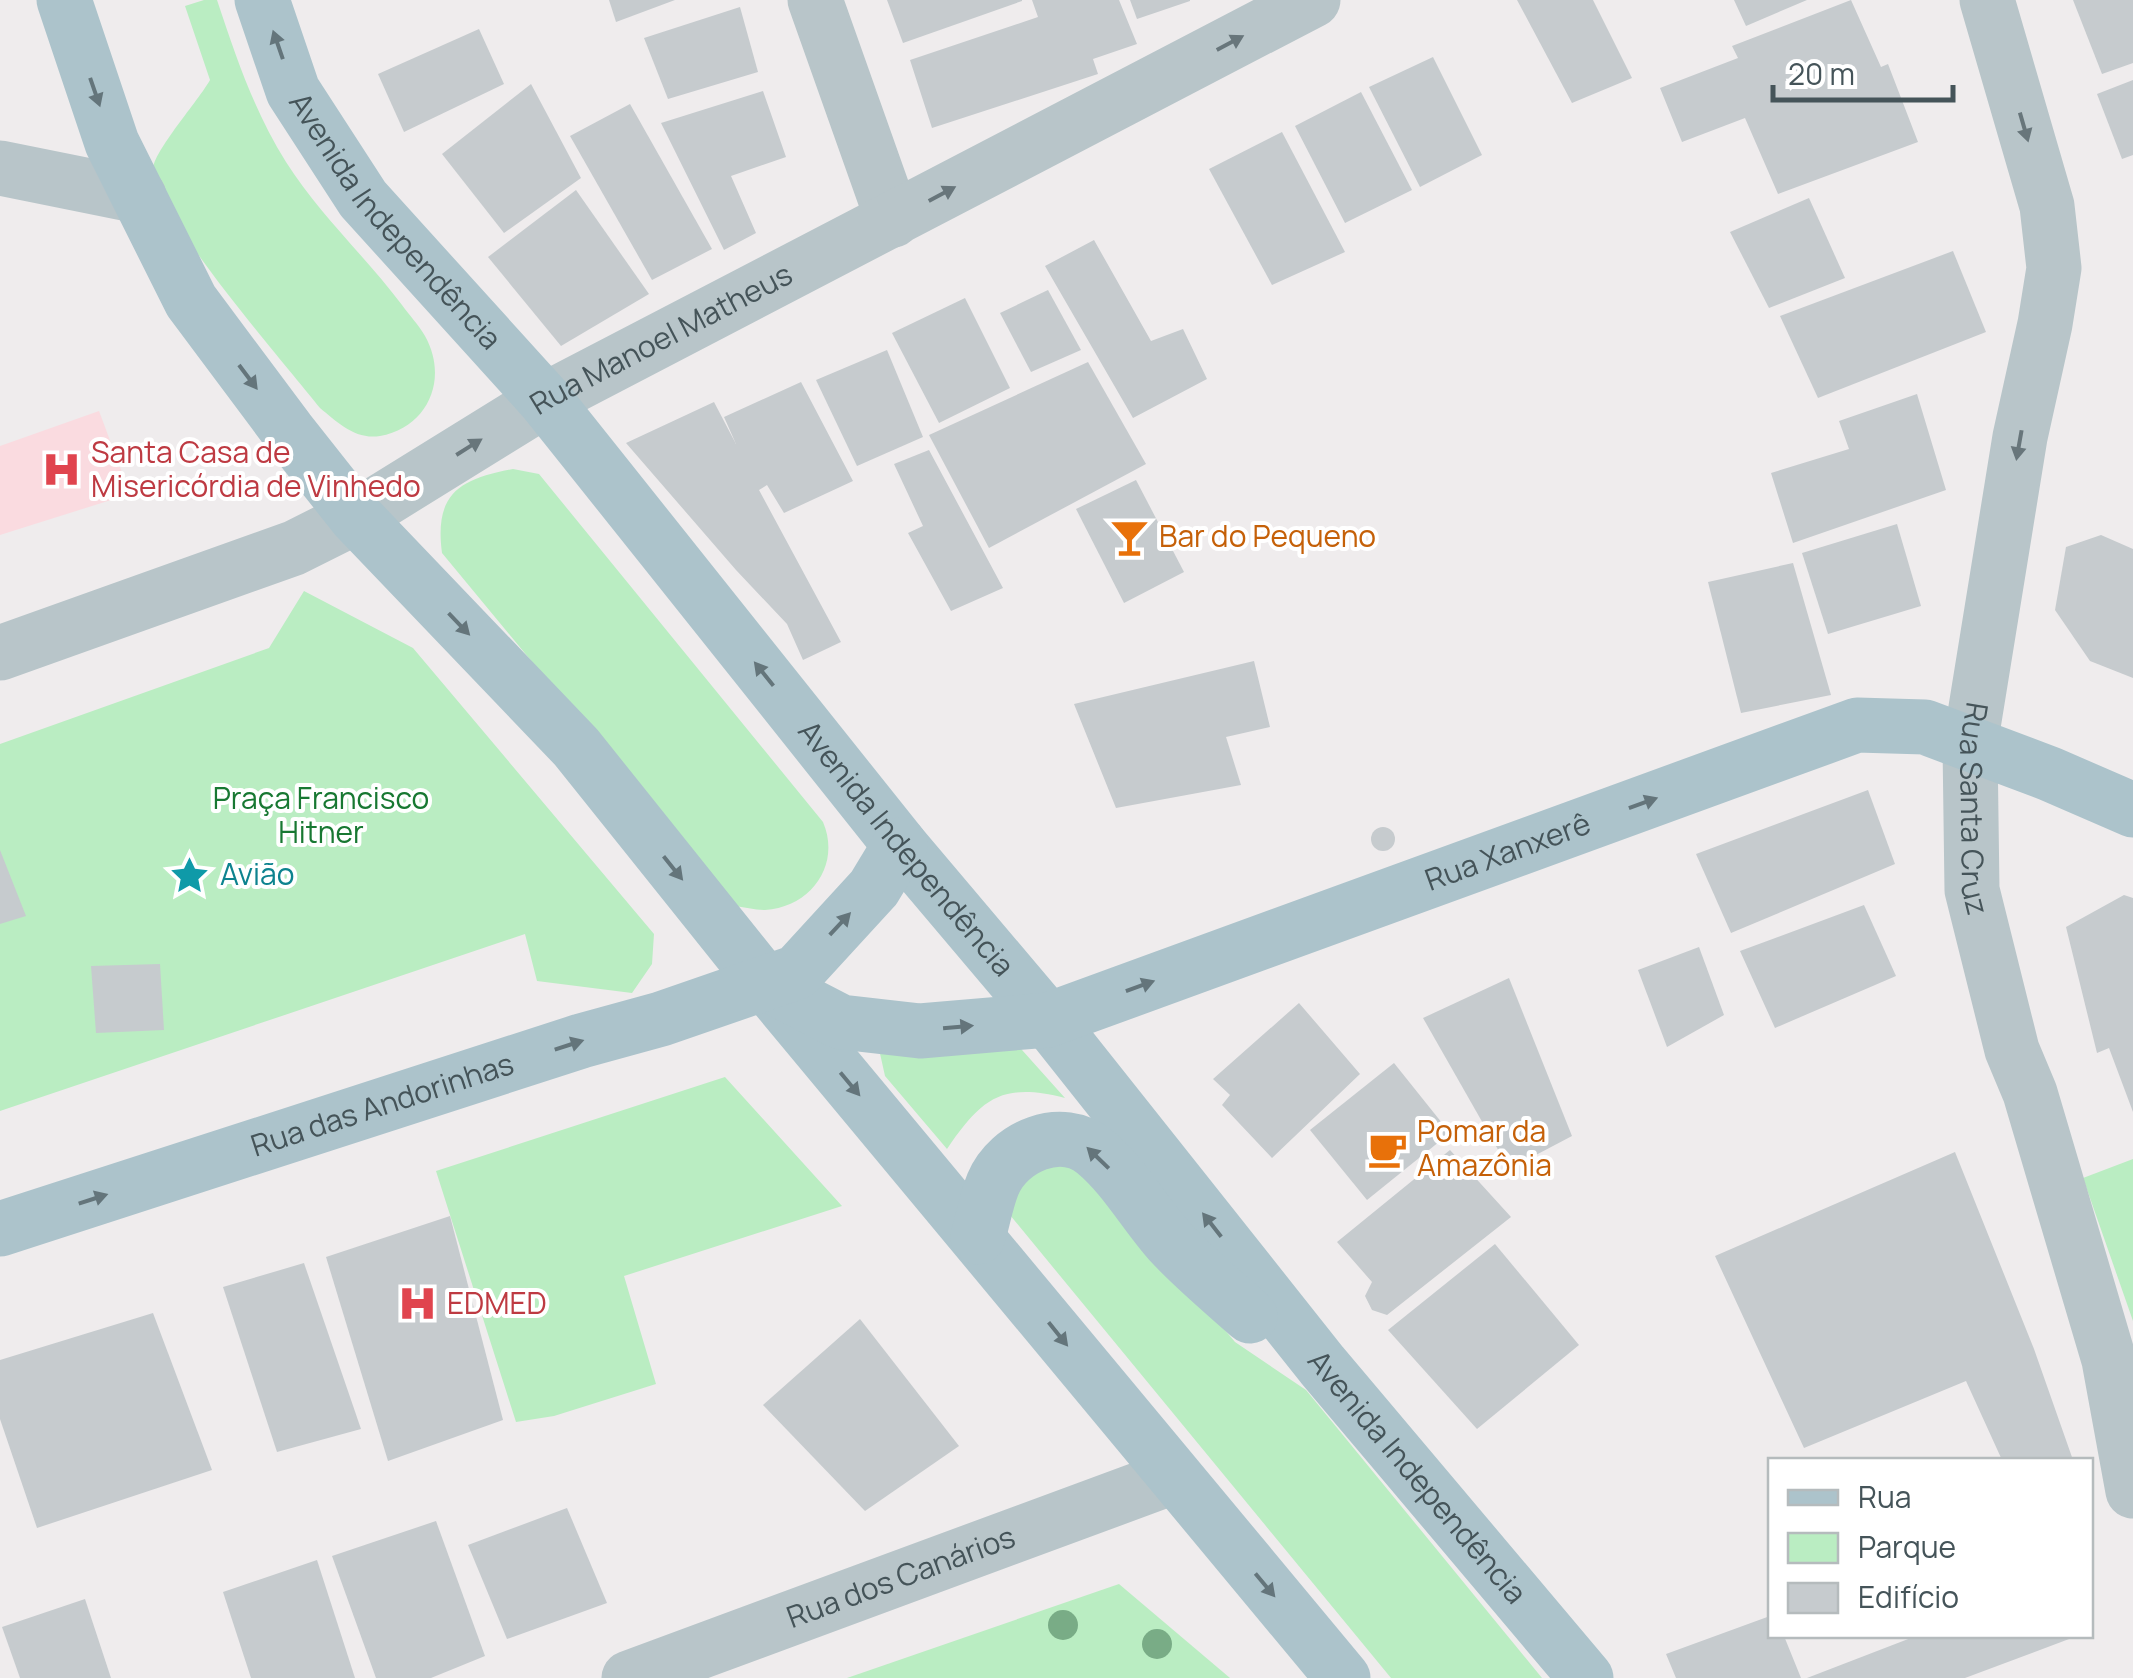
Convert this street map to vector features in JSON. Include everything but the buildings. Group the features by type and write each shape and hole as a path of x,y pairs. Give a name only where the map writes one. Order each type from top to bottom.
{"main road":[{"path":"64,0 112,142 191,300 356,517 576,747 765,983 1343,1678"},
{"name":"Avenida Independência","path":"262,0 293,90 364,198 545,400 1322,1365 1586,1678"},
{"name":"Rua Xanxerê","path":"765,983 841,1022 920,1031 1048,1020 1857,725 1925,727 2133,810"},
{"name":"Rua das Andorinhas","path":"0,1228 581,1041 662,1019 797,972 874,888 900,845"},
{"path":"978,1237 994,1182 1007,1165 1031,1146 1058,1138 1080,1142 1098,1154 1172,1244 1227,1296 1270,1334 1322,1365"}],"street":[{"path":"815,0 893,220"},
{"name":"Rua Manoel Matheus","path":"0,652 294,548 356,517 545,400 1312,0"},
{"name":"Rua Santa Cruz","path":"1987,0 2047,206 2054,268 2020,437 1970,745 1972,890 2012,1050 2030,1093 2109,1360 2133,1492"},
{"path":"0,168 138,196"},
{"name":"Rua dos Canários","path":"628,1678 1173,1477"}],"shaded area":[{"name":"Santa Casa de Misericórdia de Vinhedo","path":"99,411 130,494 0,535 0,446"}],"green space":[{"path":"217,0 255,103 286,162 425,336 435,368 434,384 422,412 397,431 380,436 362,435 347,429 320,408 197,253 159,191 153,170 155,162 210,80 185,6"},
{"path":"513,469 539,474 823,822 828,838 825,868 809,892 796,901 765,910 734,906 442,553 442,516 455,492 478,478"},
{"name":"Praça Francisco Hitner","path":"304,591 413,648 654,934 652,964 632,993 537,981 525,934 0,1111 0,744 269,648"},
{"path":"1014,1041 1065,1098 1025,1092 996,1098 971,1117 947,1149 885,1076 879,1049"},
{"path":"725,1077 842,1206 624,1276 656,1384 554,1416 516,1422 436,1171"},
{"path":"1041,1154 1092,1172 1235,1342 1306,1390 1542,1678 1391,1678 1010,1215 1015,1178"},
{"path":"2133,1159 2133,1321 2083,1178"},
{"path":"1119,1584 1230,1678 847,1678"}],"place":[{"name":"Santa Casa de Misericórdia de Vinhedo","path":"61,470"},
{"name":"Bar do Pequeno","path":"1129,537"},
{"name":"Avião","path":"190,875"},
{"name":"Pomar da Amazônia","path":"1387,1149"},
{"name":"EDMED","path":"417,1304"}]}
